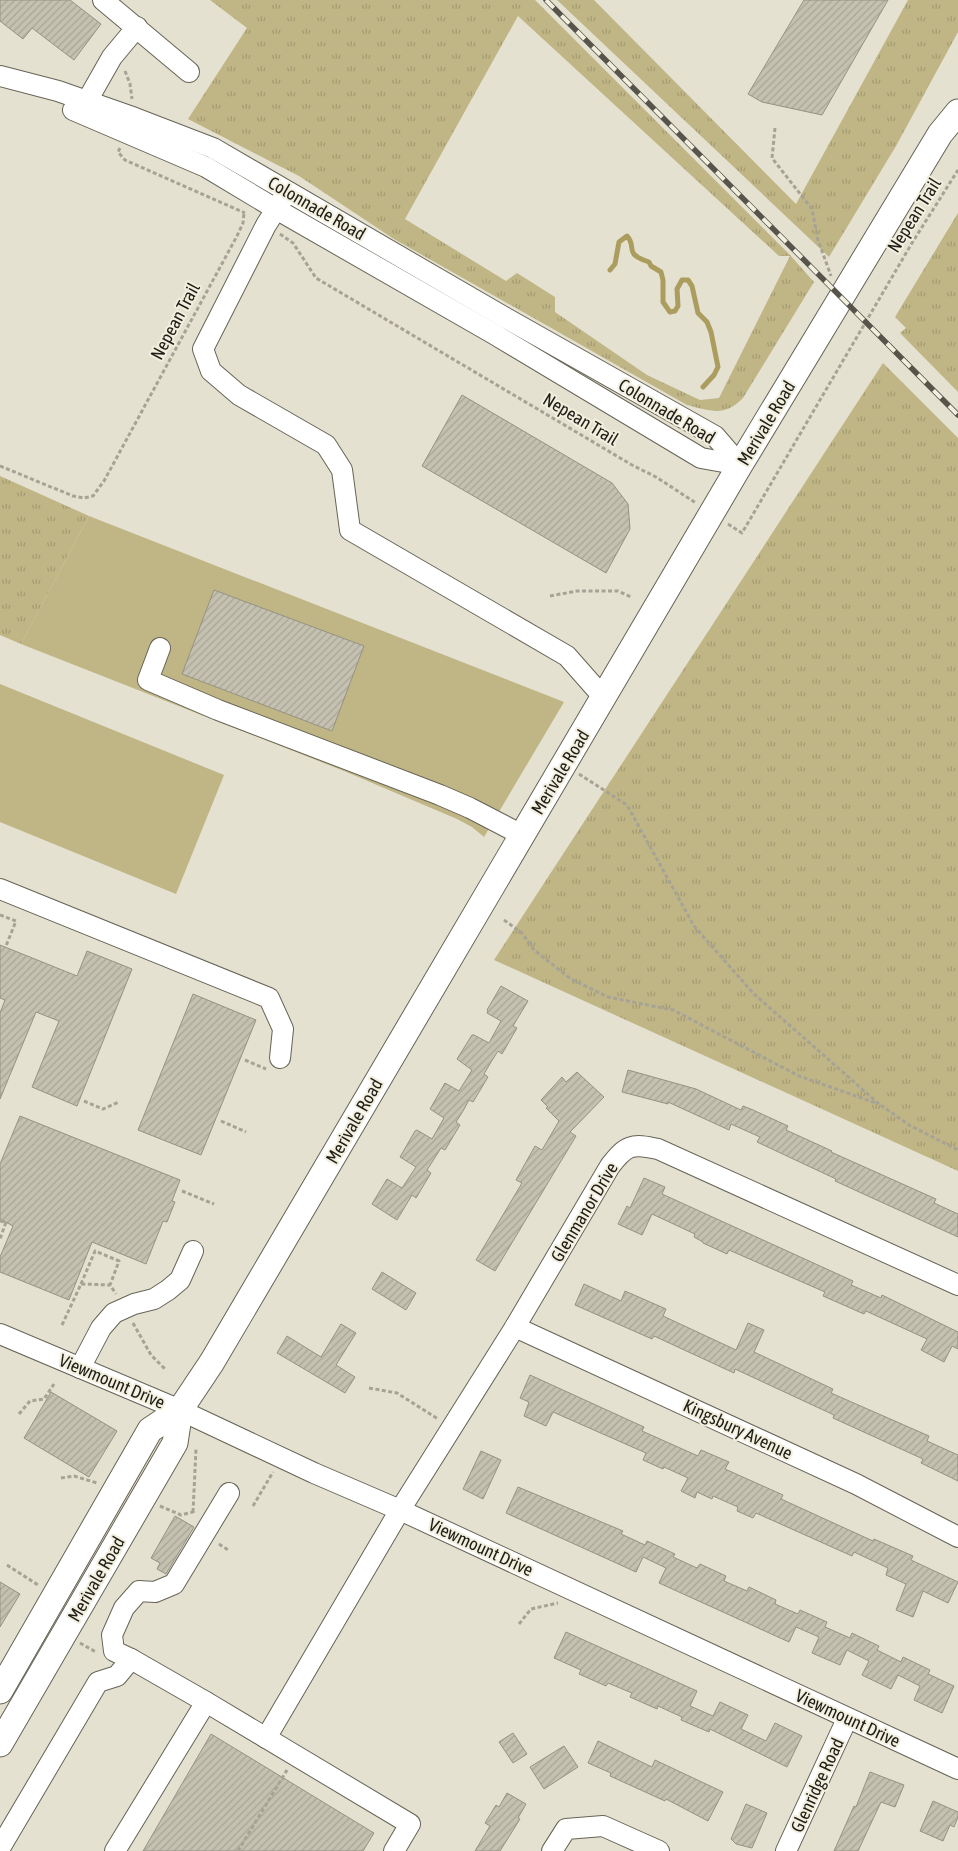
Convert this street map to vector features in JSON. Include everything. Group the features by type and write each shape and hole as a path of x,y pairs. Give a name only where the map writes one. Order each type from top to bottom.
{"main road":[{"name":"Merivale Road","path":"0,1690 150,1430 180,1410 216,1356 740,465 940,134 958,93"},
{"name":"Merivale Road","path":"940,134 958,112"},
{"name":"Merivale Road","path":"0,1744 175,1443 180,1410"}],"street":[{"path":"103,0 137,26 189,72"},
{"path":"87,102 112,57 137,26"},
{"name":"Colonnade Road","path":"0,78 58,91 213,148 504,318 715,436 740,465"},
{"name":"Colonnade Road","path":"0,78 206,167 494,334 701,458 740,465"},
{"path":"288,192 276,209 203,349 211,371 239,395 326,445 342,470 350,530 567,656 604,698"},
{"path":"160,648 148,680 218,710 434,792 522,835"},
{"path":"0,889 269,998 283,1029 276,1065"},
{"name":"Glenmanor Drive","path":"266,1738 400,1510 515,1327 610,1166 621,1151 639,1144 658,1149 958,1285"},
{"path":"80,1368 102,1328 114,1313 134,1304 154,1299 168,1290 180,1280 193,1251"},
{"name":"Kingsbury Avenue","path":"515,1327 856,1484 958,1537"},
{"name":"Viewmount Drive","path":"0,1334 180,1410 314,1474 400,1510 958,1769"},
{"path":"229,1493 174,1584 155,1592 139,1591 124,1608 112,1635 114,1651 206,1702 410,1824 394,1851"},
{"path":"0,1848 98,1682 117,1676 131,1660"},
{"path":"116,1851 206,1702"},
{"name":"Glenridge Road","path":"786,1851 847,1719"},
{"path":"552,1851 566,1829 603,1826 659,1851"}],"path":[{"path":"775,128 772,158 812,209 818,240 840,299"},
{"name":"Nepean Trail","path":"0,466 73,496 84,498 93,496 104,481 243,222 244,213 125,160 118,152 127,132"},
{"name":"Nepean Trail","path":"742,533 912,243 958,170"},
{"name":"Nepean Trail","path":"293,243 316,278 688,497"},
{"path":"550,596 577,591 618,591 631,597"},
{"path":"565,763 627,805 694,926 754,994 879,1104 909,1125 958,1150"},
{"path":"0,915 16,922 6,946"},
{"path":"504,920 522,933 534,950 571,979 608,997 673,1010 800,1076 879,1104"},
{"path":"245,1060 276,1065"},
{"path":"84,1101 103,1109 119,1102"},
{"path":"221,1121 246,1132"},
{"path":"182,1191 214,1204"},
{"path":"0,1221 6,1222 0,1239"},
{"path":"62,1325 95,1251 118,1261 110,1284"},
{"path":"81,1284 110,1284"},
{"path":"110,1284 116,1294"},
{"path":"131,1320 151,1355 166,1369"},
{"path":"19,1414 30,1401 44,1399 54,1384"},
{"path":"369,1388 397,1393 452,1428"},
{"path":"196,1443 193,1512 209,1507 218,1510"},
{"path":"253,1506 274,1469"},
{"path":"61,1478 74,1476 97,1484"},
{"path":"7,1565 39,1585"},
{"path":"519,1624 531,1609 566,1601 573,1590"},
{"path":"238,1851 289,1765"}],"green space":[{"path":"210,0 535,0 790,255 814,282 743,398 730,408 717,411 687,405 394,239 299,176 188,119 247,28","holes":["518,16 779,256 790,256 719,398 700,400 647,375 555,312 555,297 517,273 506,281 405,219"]},
{"path":"557,0 594,0 796,204 908,0 958,0 958,32 896,146 829,257"},
{"path":"958,213 958,392 900,333 906,328 895,317"},
{"path":"883,363 958,438 958,1171 494,960"},
{"path":"0,476 89,516 21,644 0,635"},
{"path":"89,516 564,702 484,837 472,827 457,819 344,771 21,644"},
{"path":"0,684 224,775 176,894 0,822"}],"building":[{"path":"0,0 70,0 101,24 74,60 32,28 23,39 0,21"},
{"path":"804,0 888,0 822,115 762,102 748,94"},
{"path":"462,395 612,483 628,504 630,529 606,573 422,466"},
{"path":"214,590 364,646 332,731 182,674"},
{"path":"0,945 77,976 87,951 132,969 77,1106 32,1087 59,1021 36,1012 0,1099 0,1013 5,1000 0,998"},
{"path":"501,986 528,1001 513,1026 517,1028 502,1054 498,1051 491,1062 484,1074 488,1077 473,1102 469,1100 456,1122 460,1125 445,1150 441,1148 427,1170 431,1173 416,1198 412,1195 397,1220 372,1204 387,1179 402,1188 416,1167 400,1157 415,1131 417,1130 432,1139 444,1118 430,1109 445,1083 459,1091 472,1070 457,1059 472,1035 489,1043 501,1021 487,1013 487,1010"},
{"path":"193,994 256,1020 201,1155 138,1130"},
{"path":"628,1070 696,1089 741,1110 743,1106 753,1110 788,1126 786,1130 831,1152 936,1199 934,1203 958,1214 958,1237 835,1181 836,1179 757,1142 760,1137 731,1124 729,1130 668,1102 668,1104 622,1092"},
{"path":"577,1072 604,1097 570,1132 576,1136 495,1271 476,1260 522,1183 516,1180 535,1146 542,1150 559,1121 541,1100 562,1077 566,1082"},
{"path":"20,1116 180,1180 172,1201 175,1202 167,1222 163,1221 146,1264 92,1242 69,1300 0,1272 0,1257 13,1226 0,1219 0,1164"},
{"path":"644,1178 665,1187 662,1194 853,1281 851,1285 881,1298 882,1295 958,1332 958,1349 952,1346 944,1362 921,1350 927,1339 866,1311 864,1314 823,1296 825,1292 729,1250 727,1254 703,1243 694,1237 695,1234 652,1214 642,1235 618,1224 627,1206 630,1208"},
{"path":"382,1272 416,1293 406,1310 372,1289"},
{"path":"584,1284 621,1301 625,1291 666,1309 663,1316 736,1350 748,1323 764,1330 754,1352 833,1389 831,1393 929,1436 927,1441 958,1455 958,1481 921,1463 923,1459 833,1418 834,1415 735,1369 734,1373 654,1336 652,1339 575,1305"},
{"path":"341,1324 356,1333 336,1365 355,1377 345,1393 277,1353 287,1336 321,1357"},
{"path":"530,1375 644,1427 642,1431 698,1456 701,1450 729,1462 725,1469 783,1495 781,1499 873,1541 874,1539 913,1556 911,1560 958,1582 948,1603 923,1591 913,1617 896,1610 906,1584 886,1575 888,1568 854,1552 852,1556 756,1513 753,1518 737,1511 738,1507 713,1496 712,1499 697,1492 695,1498 681,1491 688,1478 643,1460 646,1453 553,1412 546,1426 524,1416 529,1402 520,1398"},
{"path":"51,1392 117,1431 89,1477 24,1438"},
{"path":"481,1451 501,1460 483,1499 463,1489"},
{"path":"518,1487 623,1531 621,1534 645,1545 647,1541 675,1554 673,1557 697,1568 700,1564 726,1576 724,1581 747,1591 749,1587 776,1600 775,1604 798,1614 800,1610 827,1622 825,1627 850,1638 852,1633 879,1646 877,1650 901,1662 903,1657 930,1670 928,1674 954,1686 942,1713 914,1700 920,1686 898,1675 891,1689 862,1675 869,1661 847,1650 840,1665 812,1653 819,1637 796,1627 789,1642 659,1583 666,1568 643,1557 636,1572 506,1513"},
{"path":"175,1516 194,1527 166,1574 157,1569 160,1563 151,1558"},
{"path":"0,1582 20,1594 0,1627"},
{"path":"566,1632 697,1691 690,1706 713,1716 720,1702 748,1715 741,1729 766,1741 775,1723 802,1736 787,1767 710,1729 709,1732 681,1720 682,1717 658,1706 657,1709 630,1697 632,1693 608,1683 606,1686 579,1674 581,1670 554,1658"},
{"path":"513,1733 527,1754 513,1763 499,1742"},
{"path":"211,1734 374,1833 363,1851 143,1851"},
{"path":"598,1741 652,1767 655,1760 723,1792 708,1821 666,1799 665,1801 610,1776 611,1773 588,1763"},
{"path":"564,1746 578,1767 544,1789 530,1767"},
{"path":"870,1772 904,1785 895,1807 881,1802 858,1851 834,1851 854,1806 856,1807"},
{"path":"507,1793 526,1804 518,1818 520,1819 500,1851 475,1851 490,1826 485,1823 496,1805 499,1807"},
{"path":"933,1801 958,1812 954,1827 950,1825 943,1841 920,1831"},
{"path":"746,1804 767,1813 752,1848 736,1844 731,1839"}],"waterway":[{"path":"610,270 615,264 619,242 627,236 633,253 649,262 651,266 661,272 663,302 670,312 675,311 678,306 677,289 682,280 688,280 692,286 698,313 707,322 711,332 718,367 714,375 703,387"}],"railway":[{"path":"546,0 958,415"}]}
